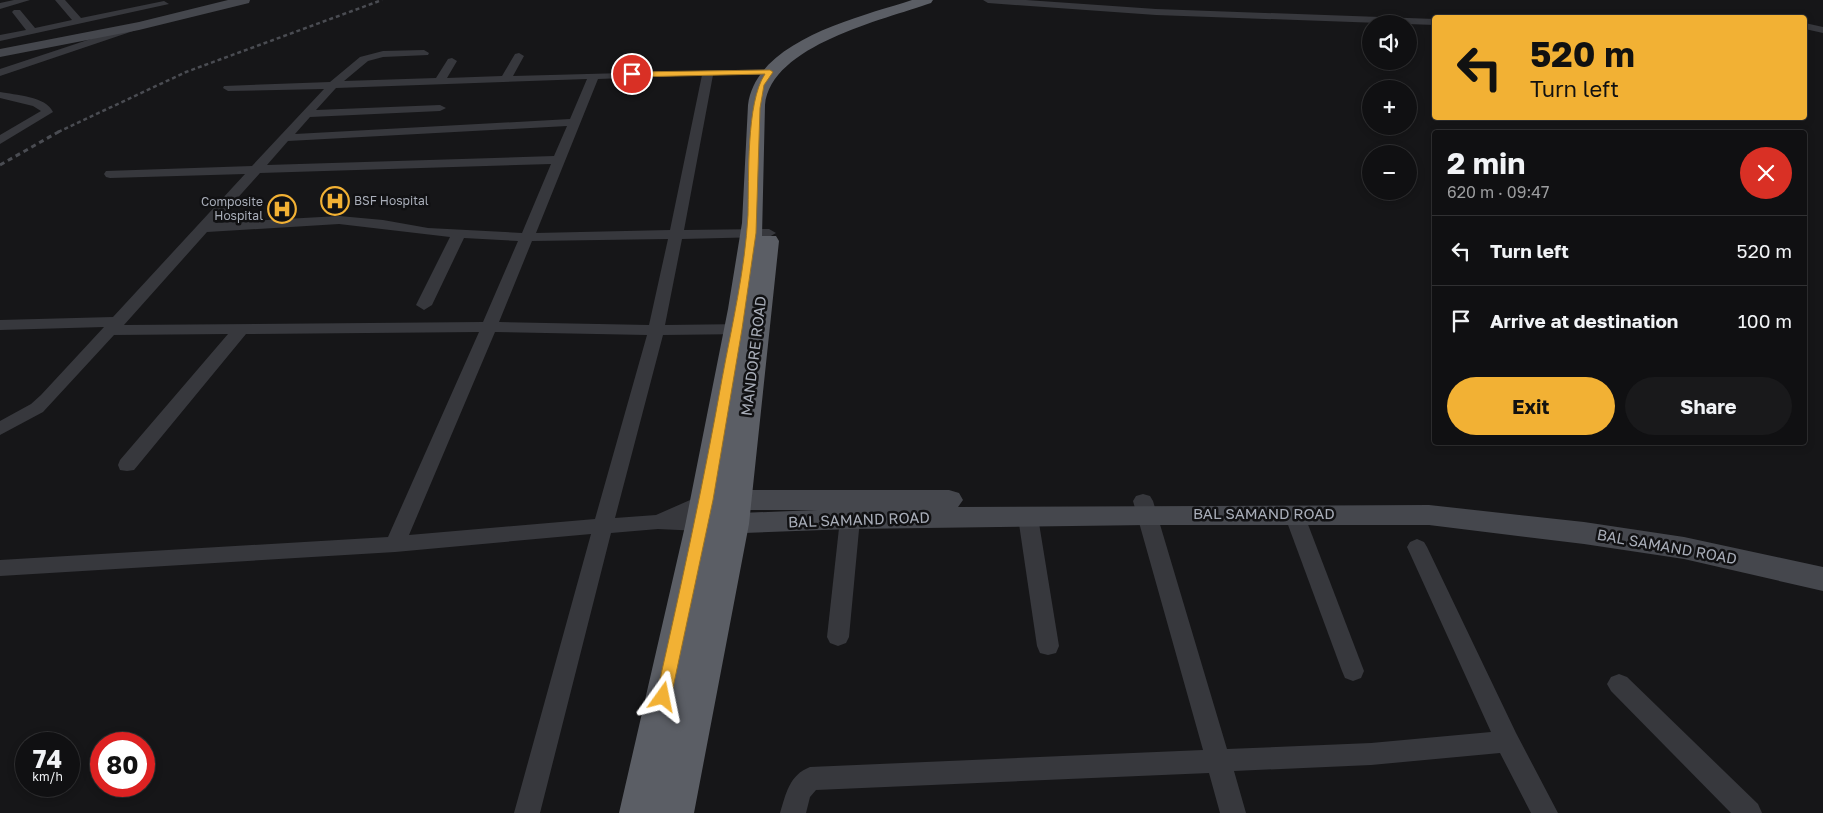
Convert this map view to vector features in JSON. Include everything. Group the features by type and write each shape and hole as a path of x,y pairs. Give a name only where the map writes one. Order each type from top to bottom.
{"highway":[{"name":"MANDORE ROAD","path":"760,233 757,108 761,85 770,72 792,52 811,42 926,0"},
{"name":"MANDORE ROAD","path":"674,813 735,512 748,329 760,233 770,105 774,82 788,66 806,51 942,0"},
{"name":"MANDORE ROAD","path":"639,813 703,512 748,329"}],"main road":[{"path":"181,14 231,0"},
{"path":"2,47 117,22 140,24 244,0"},
{"name":"BAL SAMAND ROAD","path":"703,512 1146,508 1367,499 1466,505 1642,526 1741,545 1823,565"},
{"name":"BAL SAMAND ROAD","path":"735,512 850,518 1028,517 1146,508 1294,514 1429,515 1584,533 1684,548 1823,579"}],"street":[{"path":"0,6 25,0"},
{"path":"60,0 79,22"},
{"path":"988,0 1156,12 1432,22"},
{"path":"0,73 162,2 181,14"},
{"path":"18,12 33,32"},
{"path":"2,47 33,32 79,22 117,22"},
{"path":"1807,26 1823,30"},
{"path":"0,429 37,408 333,85 364,59 383,54 424,52"},
{"path":"506,79 518,56"},
{"path":"440,81 452,62"},
{"path":"228,88 708,72 770,72"},
{"path":"527,813 656,330 708,72"},
{"path":"395,544 489,327 594,76"},
{"path":"455,81 450,90 459,92 517,89 525,86 532,78"},
{"path":"0,95 37,103 46,109 47,112 0,140"},
{"path":"307,114 440,108"},
{"path":"284,138 439,130 463,126 577,117"},
{"path":"110,174 559,160"},
{"path":"203,228 339,220 383,224 428,232 527,237 676,236 760,233"},
{"path":"424,305 459,234"},
{"path":"0,325 241,329 489,327 656,330 748,329"},
{"path":"126,465 241,329"},
{"path":"1146,508 1233,813"},
{"path":"0,568 395,544 658,522 703,512"},
{"path":"1294,514 1353,671"},
{"path":"1028,517 1048,646"},
{"path":"838,637 850,518"},
{"path":"1418,547 1507,741 1545,813"},
{"path":"1618,684 1748,813"},
{"path":"793,813 800,790 810,779 1372,754 1507,741"}],"railway":[{"path":"59,131 186,72 382,0"},
{"path":"0,165 59,131"}],"place":[{"name":"BSF Hospital","path":"335,201"},
{"name":"Composite Hospital","path":"282,209"}],"route":[{"path":"632,74 770,72 761,85 757,108 751,233 737,329 706,500 663,697"}]}
